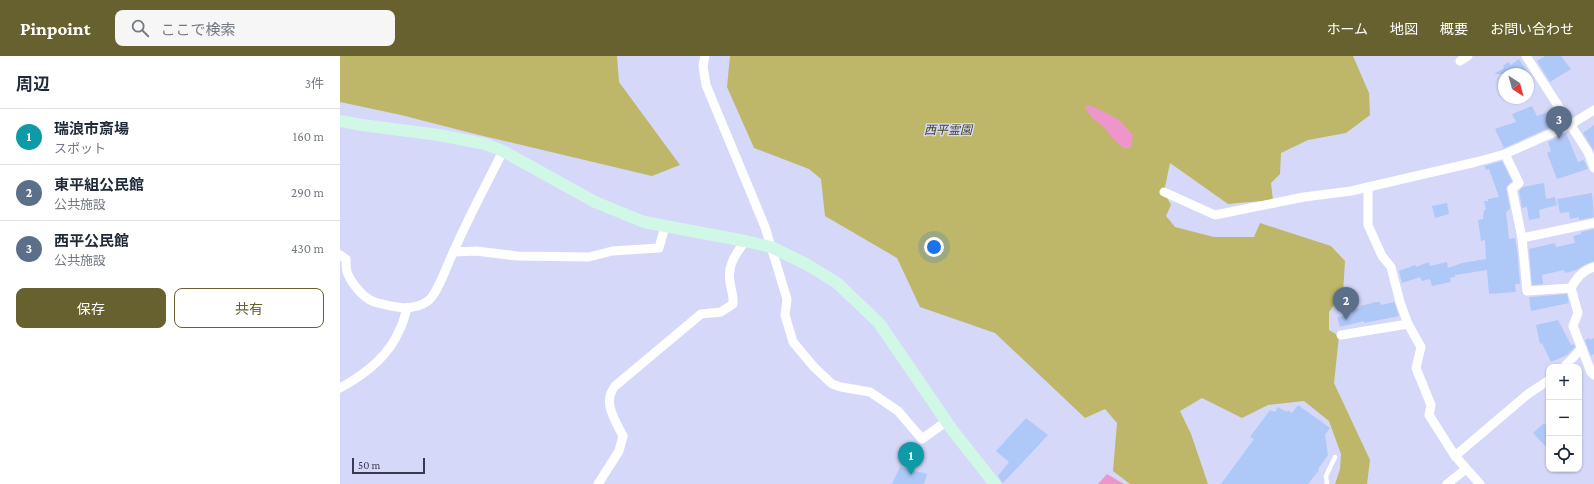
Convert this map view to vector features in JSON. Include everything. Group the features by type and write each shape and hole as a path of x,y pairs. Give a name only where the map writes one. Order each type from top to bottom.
{"street":[{"path":"705,56 703,66 706,85 765,227 787,299 785,315 793,342 814,367 832,384 870,392 898,411 922,439 947,421"},
{"path":"1460,61 1468,56"},
{"path":"1526,56 1588,152 1594,168"},
{"path":"1164,192 1215,215 1304,197 1351,191 1505,154 1570,125 1594,110"},
{"path":"340,121 439,134 485,144 503,151 595,202 644,222 771,247 808,265 837,283 869,312 894,342 953,431 995,484"},
{"path":"340,255 346,259 347,272 361,294 374,303 407,308 416,307 429,300 439,284 453,252 503,151"},
{"path":"1505,154 1519,183 1512,189 1522,238 1527,291 1571,288"},
{"path":"1368,187 1368,225 1382,256 1391,267 1400,302 1408,324 1421,347 1416,368 1431,405 1429,415 1455,456 1480,484"},
{"path":"1522,238 1594,223"},
{"path":"453,252 476,251 517,256 589,257 612,251 659,248 665,226"},
{"path":"598,484 619,451 623,436 611,410 609,402 610,392 615,386 701,314 721,312 733,304 734,297 730,284 729,273 731,262 744,241"},
{"path":"1594,267 1589,268 1576,278 1571,288 1578,313 1573,326 1591,372 1594,375"},
{"path":"340,388 370,370 388,349 399,332 407,308"},
{"path":"1341,334 1408,324"},
{"path":"1567,364 1582,348"},
{"path":"1455,456 1528,394 1546,382"},
{"path":"1447,484 1466,469"}],"lane":[{"path":"1327,484 1326,476 1335,457"}],"green space":[{"path":"340,56 617,56 619,82 680,165 652,176 401,115 340,102"},
{"name":"西平霊園","path":"730,56 1353,56 1369,93 1370,115 1346,133 1308,140 1281,153 1280,174 1271,183 1273,200 1228,204 1170,163 1164,192 1171,205 1166,216 1175,227 1214,237 1254,237 1260,223 1331,246 1345,261 1343,293 1329,312 1329,330 1339,336 1334,383 1370,460 1367,484 1335,484 1340,469 1341,454 1329,421 1304,401 1268,405 1242,418 1202,398 1180,411 1191,434 1208,484 1130,484 1113,471 1117,423 1105,409 1085,418 995,333 920,307 897,258 825,216 821,179 809,169 754,148 727,87"}],"shaded area":[{"path":"1090,105 1118,119 1133,135 1131,148 1123,148 1111,137 1105,128 1092,118 1084,107"},
{"path":"1107,474 1124,484 1098,484"}],"building":[{"path":"1545,56 1561,56 1571,69 1550,82 1537,61"},
{"path":"1519,59 1525,68 1504,68 1503,66 1508,62 1511,65"},
{"path":"1532,106 1537,116 1553,110 1562,122 1504,148 1495,129 1516,122 1512,114"},
{"path":"1594,125 1594,151 1583,133"},
{"path":"1566,133 1578,162 1584,160 1588,169 1557,179 1547,153 1551,151 1548,142"},
{"path":"1502,161 1512,181 1506,187 1510,209 1506,212 1509,239 1515,238 1517,249 1520,284 1515,284 1516,292 1489,294 1487,270 1455,275 1455,277 1450,278 1451,282 1432,286 1430,279 1422,281 1420,277 1402,283 1399,271 1415,265 1416,267 1429,262 1430,266 1447,262 1448,268 1462,263 1486,259 1485,240 1481,241 1478,220 1483,219 1484,210 1486,210 1484,201 1499,197 1489,169 1486,170 1485,166"},
{"path":"1544,183 1546,199 1555,197 1557,205 1539,210 1540,218 1529,220 1527,207 1522,208 1519,191 1523,187"},
{"path":"1592,193 1594,217 1579,220 1579,217 1570,219 1569,212 1560,213 1557,199"},
{"path":"1447,203 1449,214 1435,218 1432,206"},
{"path":"1594,229 1594,261 1576,270 1565,273 1564,270 1542,275 1543,284 1532,285 1529,249 1555,243 1556,247 1575,243 1573,236 1581,234 1581,232"},
{"path":"1567,294 1569,303 1531,311 1529,298 1531,297"},
{"path":"1380,302 1381,305 1394,302 1399,316 1364,323 1364,321 1340,327 1337,317 1347,315 1346,311 1361,308 1360,306"},
{"path":"1558,320 1571,345 1574,344 1575,347 1567,355 1551,362 1542,343 1540,344 1536,325"},
{"path":"1589,338 1590,340 1594,338 1594,354 1591,356 1585,340"},
{"path":"1298,405 1330,428 1325,435 1328,455 1308,484 1221,484 1254,439 1250,437 1270,410 1275,412 1278,407 1292,413"},
{"path":"1026,418 1048,435 1003,483 998,476 1009,462 996,451"},
{"path":"1544,423 1546,425 1546,447 1533,433"},
{"path":"900,467 927,474 924,484 892,484"}],"place":[{"name":"西平公民館","path":"1559,139"},
{"name":"東平組公民館","path":"1346,320"},
{"name":"瑞浪市斎場","path":"911,475"}]}
